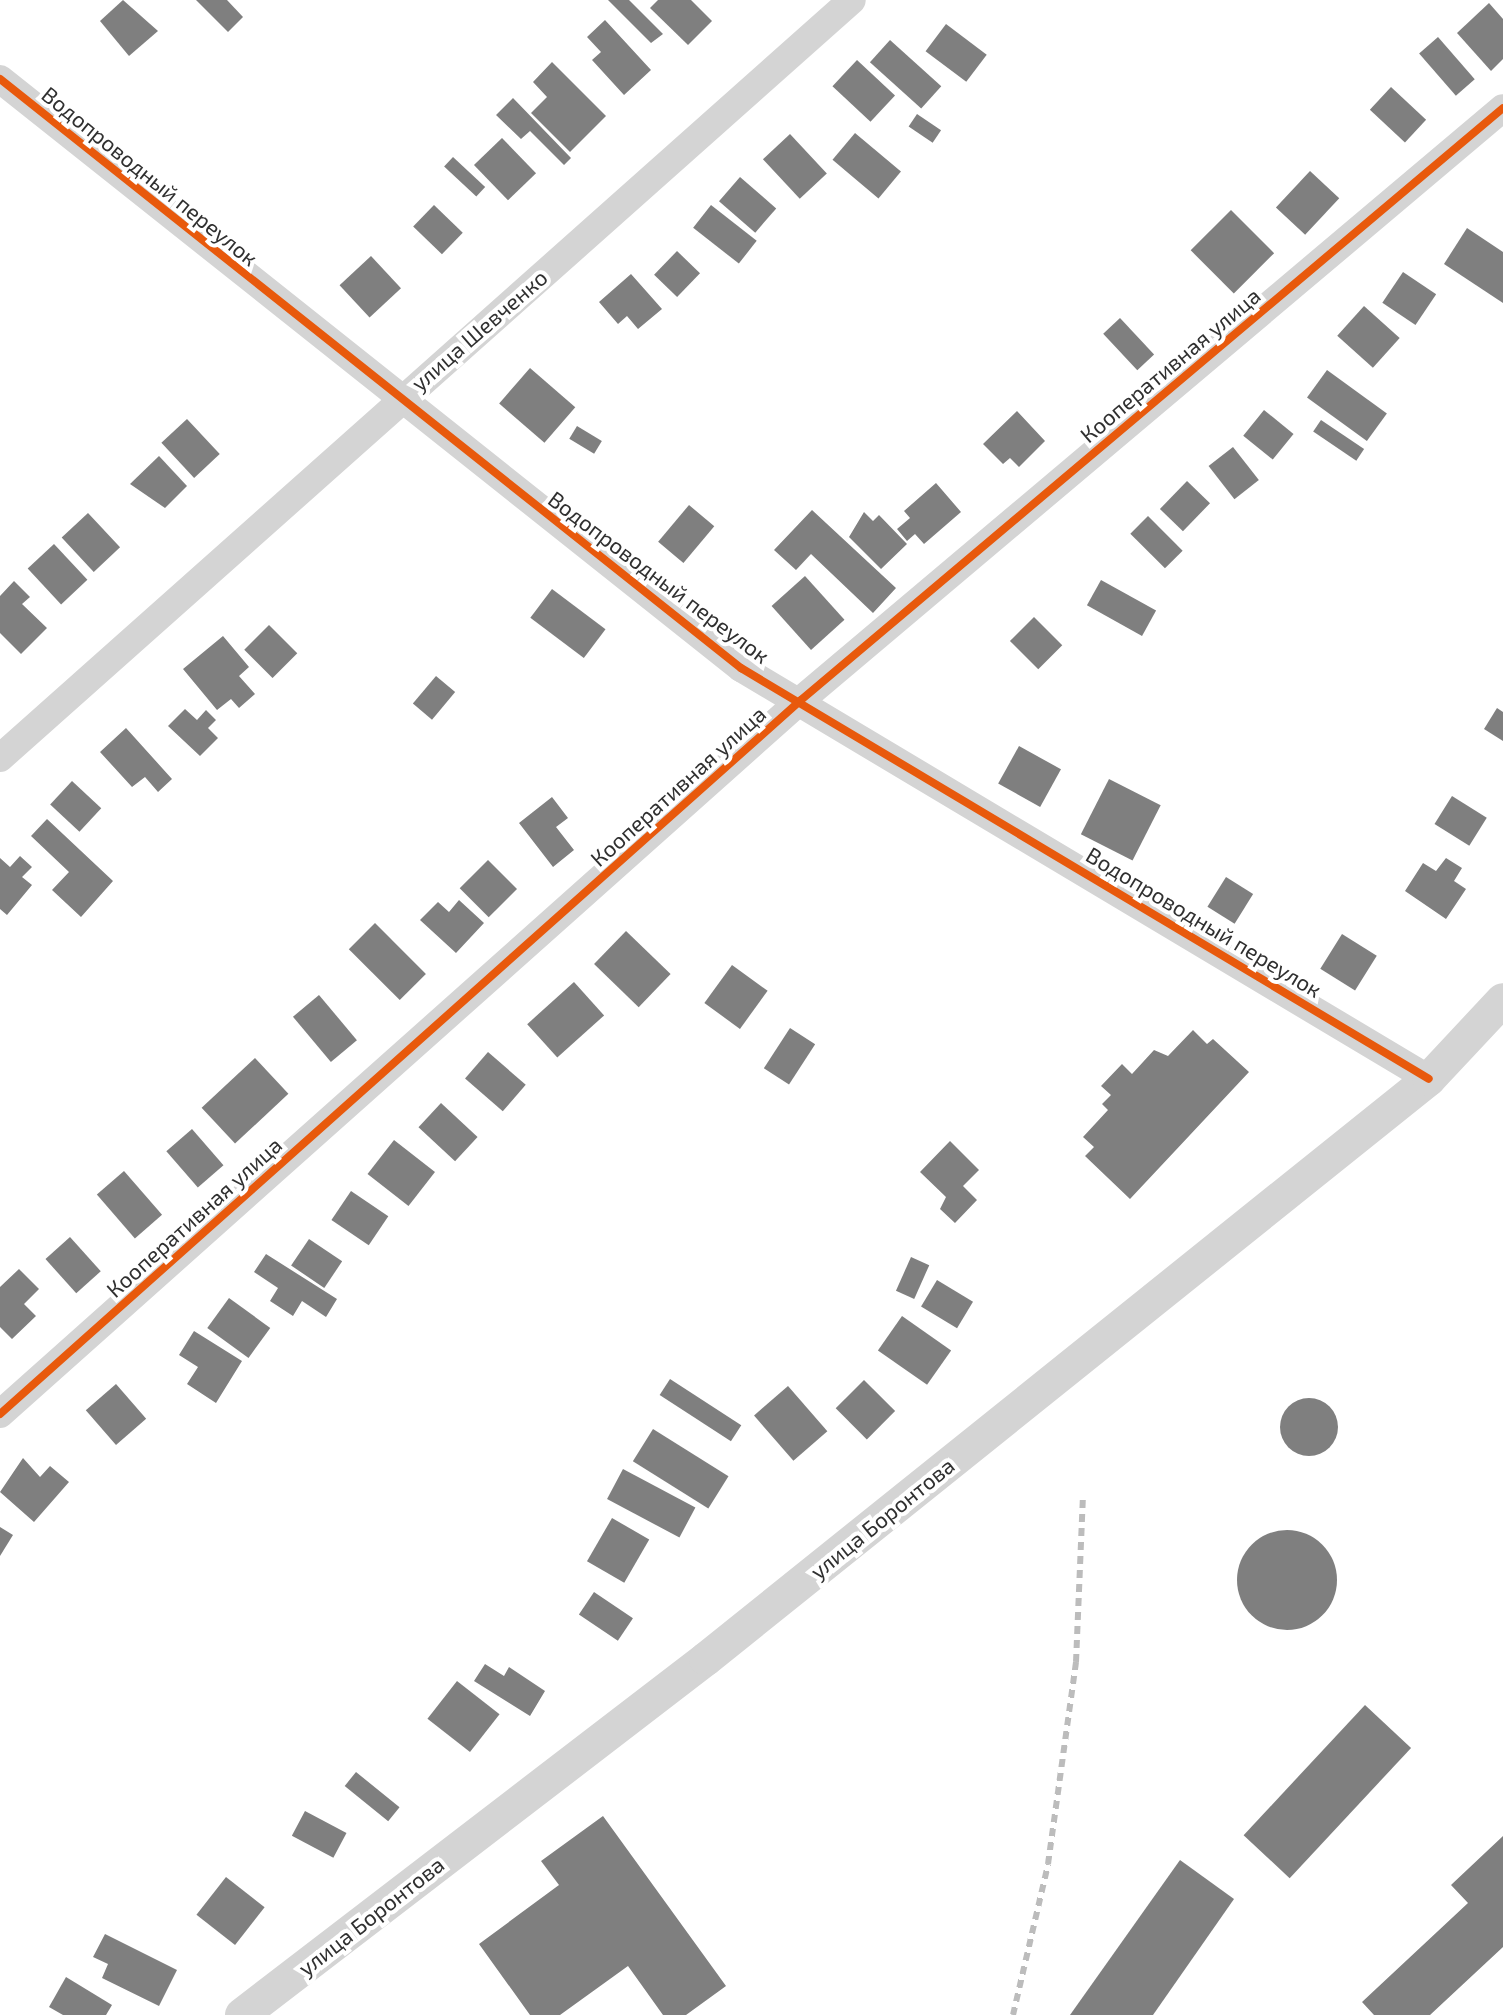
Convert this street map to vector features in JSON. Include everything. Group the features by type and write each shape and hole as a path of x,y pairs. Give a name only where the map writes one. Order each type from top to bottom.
{"street":[{"name":"улица Шевченко","path":"0,758 852,0"},
{"name":"Водопроводный переулок","path":"0,79 741,668 801,700 1429,1079"},
{"name":"Кооперативная улица","path":"0,1414 801,700 1503,108"},
{"name":"улица Боронтова","path":"242,2015 706,1659 1429,1079 1503,1000"}],"building":[{"path":"123,0 158,31 129,56 100,21"},
{"path":"196,0 227,0 243,17 228,32"},
{"path":"608,0 629,0 663,34 651,43"},
{"path":"658,0 691,0 712,21 688,45 650,8"},
{"path":"1489,3 1503,19 1503,59 1491,71 1457,33"},
{"path":"605,20 651,70 624,95 592,60 601,52 587,37"},
{"path":"946,24 987,55 966,82 926,51"},
{"path":"1438,37 1475,79 1456,96 1419,53"},
{"path":"890,40 941,86 921,108 870,62"},
{"path":"857,60 895,95 870,122 832,86"},
{"path":"552,62 606,116 570,152 531,113 547,97 533,82"},
{"path":"1391,87 1426,120 1405,142 1370,110"},
{"path":"513,98 571,158 564,165 530,131 521,139 496,115"},
{"path":"917,114 941,130 933,143 909,126"},
{"path":"855,133 901,172 878,198 833,160"},
{"path":"790,134 827,173 800,199 763,159"},
{"path":"502,138 536,173 508,200 474,165"},
{"path":"453,157 485,187 476,197 444,167"},
{"path":"1310,171 1339,198 1305,235 1276,208"},
{"path":"740,177 776,208 755,233 719,201"},
{"path":"434,205 463,233 442,254 413,227"},
{"path":"711,205 757,241 739,264 693,228"},
{"path":"1231,210 1274,253 1234,293 1191,250"},
{"path":"1467,228 1503,252 1503,303 1444,264"},
{"path":"677,251 700,273 677,297 654,275"},
{"path":"371,256 401,288 370,318 340,285"},
{"path":"1403,272 1436,294 1415,325 1382,303"},
{"path":"631,274 662,309 638,329 627,316 618,324 599,302"},
{"path":"1364,306 1400,338 1373,368 1337,336"},
{"path":"1120,318 1154,355 1137,370 1103,334"},
{"path":"530,368 575,407 544,443 499,403"},
{"path":"1327,370 1387,413 1367,441 1307,398"},
{"path":"1264,410 1294,434 1273,460 1243,436"},
{"path":"1017,411 1045,441 1019,467 1010,458 1003,464 983,444"},
{"path":"187,419 220,454 194,478 161,443"},
{"path":"1321,420 1364,449 1356,461 1313,432"},
{"path":"577,426 602,441 594,454 569,439"},
{"path":"1233,447 1259,480 1234,499 1209,466"},
{"path":"159,456 187,486 165,508 130,484"},
{"path":"1187,481 1210,503 1183,531 1160,509"},
{"path":"936,483 961,512 924,544 915,534 907,541 897,529 910,518 904,511"},
{"path":"689,505 714,526 683,563 658,542"},
{"path":"812,510 896,588 873,613 811,554 796,570 774,550"},
{"path":"864,512 873,521 879,515 907,544 881,569 849,537"},
{"path":"88,513 120,547 94,572 62,538"},
{"path":"1148,516 1183,551 1165,568 1130,534"},
{"path":"54,544 87,580 61,604 28,569"},
{"path":"805,576 844,620 811,650 772,606"},
{"path":"1101,580 1156,611 1142,636 1087,605"},
{"path":"14,581 30,597 22,604 47,628 21,654 0,633 0,596"},
{"path":"552,589 606,629 584,658 530,618"},
{"path":"1034,617 1062,645 1038,669 1010,641"},
{"path":"269,625 297,653 273,678 244,650"},
{"path":"223,636 249,667 239,676 255,694 239,708 231,699 217,710 183,669"},
{"path":"436,676 455,692 432,720 413,704"},
{"path":"1497,708 1503,712 1503,741 1484,729"},
{"path":"185,709 197,720 206,710 216,720 208,728 218,738 200,756 168,726"},
{"path":"126,728 172,779 158,792 145,777 132,787 100,752"},
{"path":"1019,746 1061,769 1040,807 998,784"},
{"path":"1109,779 1161,805 1133,861 1081,834"},
{"path":"72,781 101,808 79,832 50,804"},
{"path":"1452,796 1487,818 1469,846 1435,824"},
{"path":"552,797 568,818 556,827 574,850 553,867 519,823"},
{"path":"47,819 113,881 81,917 52,890 69,872 31,836"},
{"path":"20,856 32,867 22,877 32,885 7,915 0,909 0,858 10,867"},
{"path":"1446,858 1462,868 1454,881 1466,889 1446,919 1405,891 1423,863 1436,871"},
{"path":"488,860 517,889 489,917 460,888"},
{"path":"1226,877 1253,894 1235,924 1207,907"},
{"path":"459,900 484,923 456,953 420,920 438,902 449,912"},
{"path":"375,923 426,974 400,1000 349,949"},
{"path":"626,931 671,974 639,1007 594,964"},
{"path":"1342,934 1377,956 1355,990 1320,969"},
{"path":"732,965 768,991 740,1029 704,1003"},
{"path":"574,982 604,1015 557,1058 527,1024"},
{"path":"319,995 357,1040 331,1062 293,1017"},
{"path":"790,1028 815,1044 789,1085 764,1068"},
{"path":"1193,1030 1207,1044 1213,1039 1249,1072 1130,1199 1085,1156 1094,1147 1083,1137 1108,1110 1102,1104 1111,1095 1101,1086 1122,1064 1132,1074 1154,1050 1168,1056"},
{"path":"488,1052 526,1085 503,1111 465,1078"},
{"path":"255,1058 288,1094 235,1144 202,1108"},
{"path":"441,1103 478,1137 455,1161 418,1127"},
{"path":"192,1129 223,1165 198,1188 166,1151"},
{"path":"394,1140 435,1172 409,1206 368,1174"},
{"path":"950,1141 979,1170 963,1186 977,1200 955,1223 940,1209 946,1197 920,1172"},
{"path":"124,1171 162,1215 135,1238 97,1195"},
{"path":"351,1191 388,1216 369,1245 331,1220"},
{"path":"70,1237 101,1271 76,1293 45,1259"},
{"path":"309,1239 342,1261 324,1288 291,1266"},
{"path":"266,1254 337,1299 326,1317 302,1301 293,1316 270,1301 278,1288 254,1272"},
{"path":"911,1257 929,1265 914,1299 896,1291"},
{"path":"19,1269 39,1289 24,1304 36,1316 12,1339 0,1327 0,1287"},
{"path":"937,1280 973,1302 957,1328 921,1307"},
{"path":"229,1298 270,1328 249,1358 207,1328"},
{"path":"902,1316 951,1350 927,1385 878,1350"},
{"path":"194,1331 242,1361 216,1403 187,1384 198,1367 179,1355"},
{"path":"670,1379 741,1425 731,1441 660,1395"},
{"path":"864,1380 895,1411 867,1439 836,1408"},
{"path":"116,1384 146,1419 116,1445 86,1410"},
{"path":"788,1386 827,1431 793,1461 754,1416"},
{"path":"1309,1398 1329,1407 1338,1427 1329,1447 1309,1456 1289,1447 1280,1427 1289,1407"},
{"path":"653,1429 728,1476 708,1508 633,1461"},
{"path":"23,1458 40,1477 50,1466 69,1482 34,1522 0,1492"},
{"path":"623,1469 695,1507 679,1538 607,1499"},
{"path":"612,1518 649,1540 624,1583 587,1561"},
{"path":"0,1527 13,1535 0,1556"},
{"path":"1287,1530 1306,1534 1323,1544 1333,1561 1337,1580 1333,1599 1323,1616 1306,1626 1287,1630 1268,1626 1251,1616 1241,1599 1237,1580 1241,1561 1251,1544 1268,1534"},
{"path":"594,1592 633,1618 618,1641 579,1614"},
{"path":"485,1664 504,1676 509,1667 545,1691 530,1716 474,1681"},
{"path":"457,1681 500,1714 470,1752 427,1719"},
{"path":"1365,1705 1411,1748 1290,1878 1244,1835"},
{"path":"356,1772 400,1807 388,1821 345,1786"},
{"path":"305,1811 346,1833 333,1858 292,1836"},
{"path":"603,1816 726,1986 686,2015 663,2015 628,1966 560,2015 530,2015 479,1944 559,1885 541,1861"},
{"path":"1503,1836 1503,1947 1430,2015 1374,2015 1362,2002 1468,1903 1451,1885"},
{"path":"1180,1860 1234,1899 1153,2015 1070,2015"},
{"path":"226,1877 265,1907 235,1945 196,1915"},
{"path":"105,1934 177,1970 159,2006 102,1978 108,1964 93,1957"},
{"path":"66,1977 112,2005 106,2015 63,2015 49,2007"}],"railway":[{"path":"1013,2015 1048,1864 1076,1662 1083,1497"}],"cycle path":[{"path":"0,79 741,668 1429,1079"},
{"path":"0,1414 801,700 1503,108"}]}
